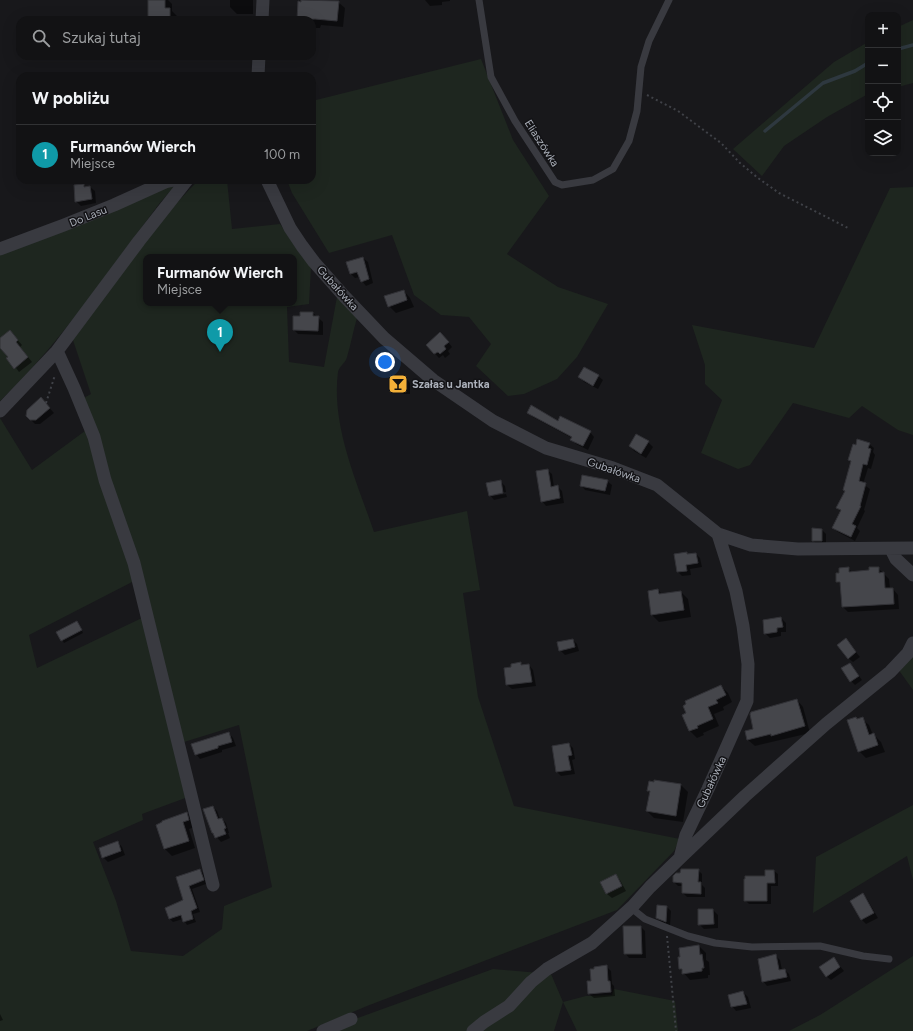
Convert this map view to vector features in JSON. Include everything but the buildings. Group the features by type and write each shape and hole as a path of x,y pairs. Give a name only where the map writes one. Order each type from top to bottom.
{"street":[{"path":"262,16 263,0"},
{"path":"258,72 259,60"},
{"name":"Do Lasu","path":"0,249 86,217 160,184"},
{"path":"0,411 59,356 134,247 185,184"},
{"name":"Gubałówka","path":"269,184 290,228 314,262 384,338 434,380 493,421 546,448 613,468 657,485 718,534 736,591 743,626 748,664 747,701 708,789 686,834 680,858"},
{"path":"59,356 94,437 105,480 134,563 213,884"},
{"path":"718,534 751,545 798,549 913,548"},
{"path":"891,549 896,559 913,575"},
{"path":"473,1031 509,1006 530,982 547,969 592,943 633,906 650,886 745,796 826,724 890,672 908,653 913,643"},
{"path":"323,1031 351,1019"}],"lane":[{"name":"Eliaszówka","path":"479,0 491,77 515,121 555,182 562,185 593,180 613,169 629,141 637,111 641,67 649,41 669,0"},
{"path":"633,906 635,910 645,919 688,936 715,943 752,947 820,946 863,956 888,959"}],"path":[{"path":"638,93 651,96 678,111 721,143 758,178 779,193 850,229"},
{"path":"46,402 59,356"},
{"path":"666,927 676,1031"}],"shaded area":[{"path":"913,20 913,83 901,86 901,48 901,26"},
{"path":"865,44 865,96 827,117 784,146 762,176 733,149 834,62"},
{"path":"481,59 513,140 549,196 507,254 558,287 608,304 577,357 557,379 524,394 508,396 476,366 491,344 469,317 441,315 414,295 392,235 329,253 292,193 289,184 316,184 316,100"},
{"path":"195,184 227,184 232,229 280,224 311,267 309,304 297,306 297,254 143,254 143,306 294,306 287,307 289,362 324,367 337,297 357,318 346,359 338,372 337,392 338,413 353,474 374,532 467,511 480,590 463,593 478,697 514,806 680,839 674,851 617,910 367,1006 307,1031 0,1031 0,418 32,470 89,428 134,581 29,635 37,668 144,617 188,797 142,814 143,820 93,842 116,901 131,951 183,956 222,929 224,906 272,887 239,725 184,742 82,399 91,394 73,340 132,257 164,217"},
{"path":"173,185 173,188 159,204 64,331 44,355 0,401 0,253"},
{"path":"913,187 913,435 898,430 862,406 849,418 793,403 750,465 738,469 701,453 722,400 705,384 705,365 692,325 814,348 890,188"},
{"path":"913,649 913,690 898,669"},
{"path":"913,805 913,880 907,856 813,913 816,857"},
{"path":"913,956 913,1031 789,1031 820,1015"},
{"path":"493,969 551,974 563,1002 554,1031 336,1031 355,1019"},
{"path":"614,989 675,1001 678,1031 577,1031 563,1002 586,996 612,995"}],"waterway":[{"path":"901,48 913,45"},
{"path":"765,131 823,83 855,71 865,65"}],"place":[{"name":"Furmanów Wierch","path":"220,352"},
{"name":"Szałas u Jantka","path":"398,384"}]}
